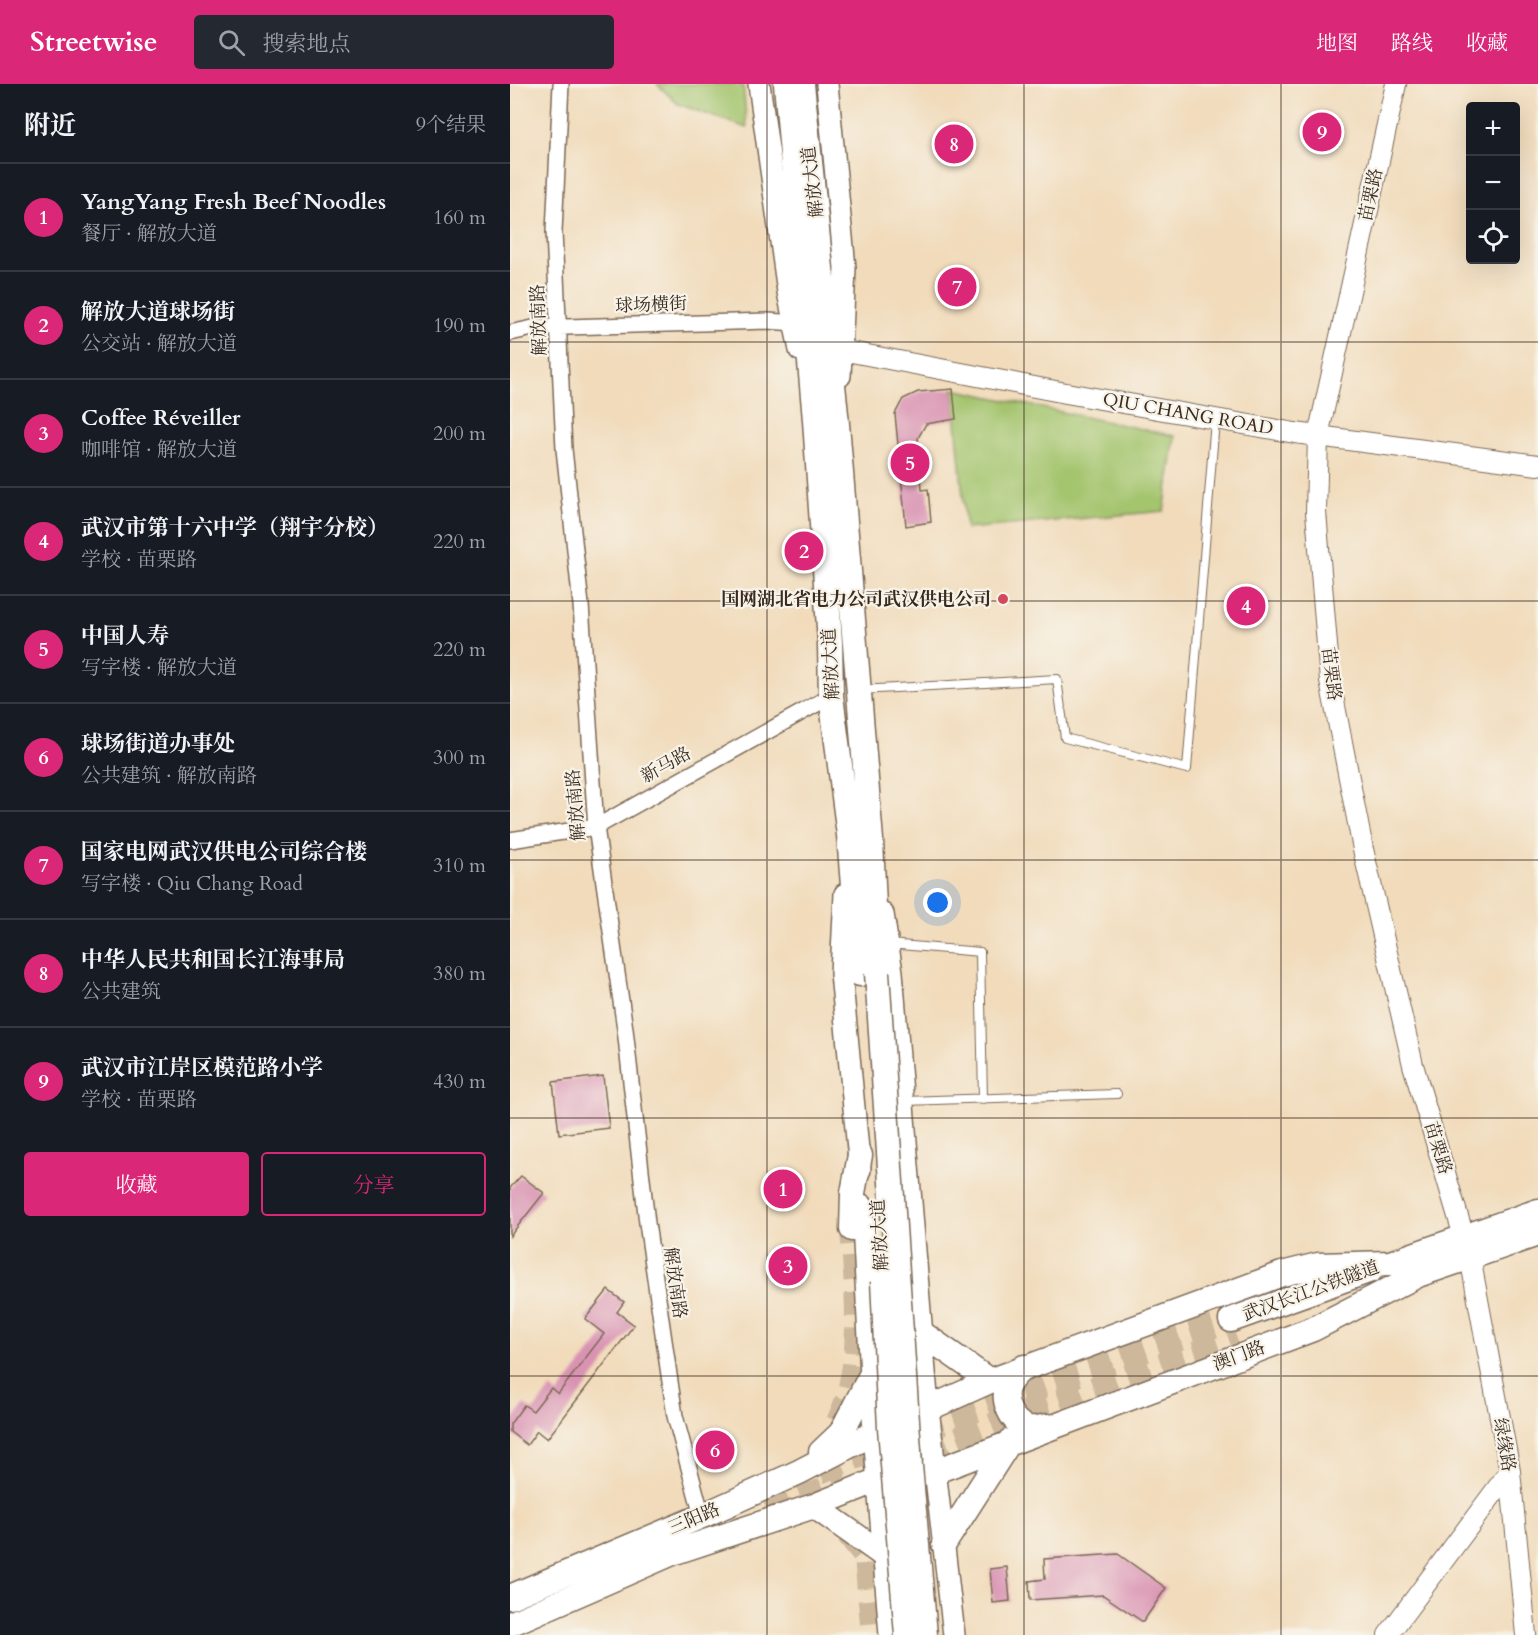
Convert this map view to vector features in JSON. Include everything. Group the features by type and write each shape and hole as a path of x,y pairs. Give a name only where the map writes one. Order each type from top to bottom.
{"main road":[{"name":"解放大道","path":"759,84 795,323 826,422"},
{"name":"解放大道","path":"786,84 813,269"},
{"name":"解放大道","path":"802,84 813,269 826,422 859,690 860,837 869,973 925,1635"},
{"name":"解放大道","path":"826,84 845,268 841,350 826,422 831,696 860,837 888,944 928,1408 936,1471"},
{"name":"解放大道","path":"860,837 841,973 860,1155 870,1377 878,1480"},
{"name":"解放大道","path":"869,973 890,1428 907,1635"},
{"path":"852,1229 853,1193 860,1155"},
{"name":"澳门路","path":"878,1480 936,1471 1010,1441 1313,1329 1538,1210"},
{"name":"澳门路","path":"874,1433 1024,1367 1282,1274 1318,1265 1390,1263 1467,1246 1538,1234"},
{"name":"武汉长江公铁隧道","path":"1390,1263 1234,1329 1418,1275"},
{"path":"923,1334 990,1381"},
{"path":"1024,1367 1008,1386 1006,1396 1011,1414 1014,1419 1030,1428 1054,1425"},
{"path":"799,1472 841,1433 870,1377"},
{"name":"三阳路","path":"510,1597 702,1516 799,1472 874,1433"},
{"path":"944,1544 1010,1441"},
{"path":"936,1471 954,1635"},
{"name":"三阳路","path":"510,1624 675,1552 814,1506 878,1480"},
{"path":"878,1480 890,1635"},
{"path":"814,1506 882,1554"}],"street":[{"name":"解放南路","path":"561,84 555,232 564,449 580,605 596,827 625,1029 647,1223 675,1416 702,1516"},
{"name":"苗栗路","path":"1396,84 1318,436 1316,512 1330,681 1363,849 1413,1065 1467,1246"},
{"name":"球场横街","path":"510,333 559,327 768,321 795,323"},
{"name":"QIU CHANG ROAD","path":"841,350 1318,436 1538,465"},
{"name":"新马路","path":"510,840 596,827 831,696"},
{"name":"绿缘路","path":"1467,1246 1510,1471 1526,1635"},
{"path":"1388,1635 1510,1471"}],"lane":[{"path":"859,690 1057,679 1065,738 1187,769 1215,419"},
{"path":"888,944 980,952 983,1099"},
{"path":"903,1101 1117,1094"}],"green space":[{"path":"657,84 743,84 747,128 678,104"},
{"path":"953,389 1175,436 1164,511 966,529"}],"building":[{"path":"953,389 956,419 926,424 918,438 922,490 928,489 931,522 906,526 895,414 903,399 918,392"},
{"path":"603,1076 609,1128 559,1134 553,1082"},
{"path":"521,1176 544,1193 510,1236 510,1188"},
{"path":"608,1290 624,1302 617,1312 634,1325 547,1439 537,1431 527,1445 510,1432 510,1424 524,1405 533,1411 551,1388 558,1394 604,1334 585,1319"},
{"path":"1118,1554 1166,1588 1143,1622 1103,1595 1030,1600 1029,1581 1045,1579 1044,1559"},
{"path":"1007,1567 1010,1601 993,1603 990,1569"}],"tunnel":[{"path":"838,1422 847,1399 856,1351 857,1303 852,1229"},
{"path":"820,1472 943,1422 1231,1320"},
{"path":"891,1464 1037,1408 1237,1339"},
{"path":"767,1511 847,1481"},
{"path":"848,1534 866,1557 873,1635"}],"place":[{"name":"武汉市江岸区模范路小学","path":"1322,132"},
{"name":"中华人民共和国长江海事局","path":"954,144"},
{"name":"国家电网武汉供电公司综合楼","path":"957,287"},
{"name":"中国人寿","path":"910,463"},
{"name":"解放大道球场街","path":"804,551"},
{"name":"国网湖北省电力公司武汉供电公司","path":"1003,599"},
{"name":"武汉市第十六中学（翔宇分校）","path":"1246,606"},
{"name":"YangYang Fresh Beef Noodles","path":"783,1189"},
{"name":"Coffee Réveiller","path":"788,1266"},
{"name":"球场街道办事处","path":"715,1450"}]}
